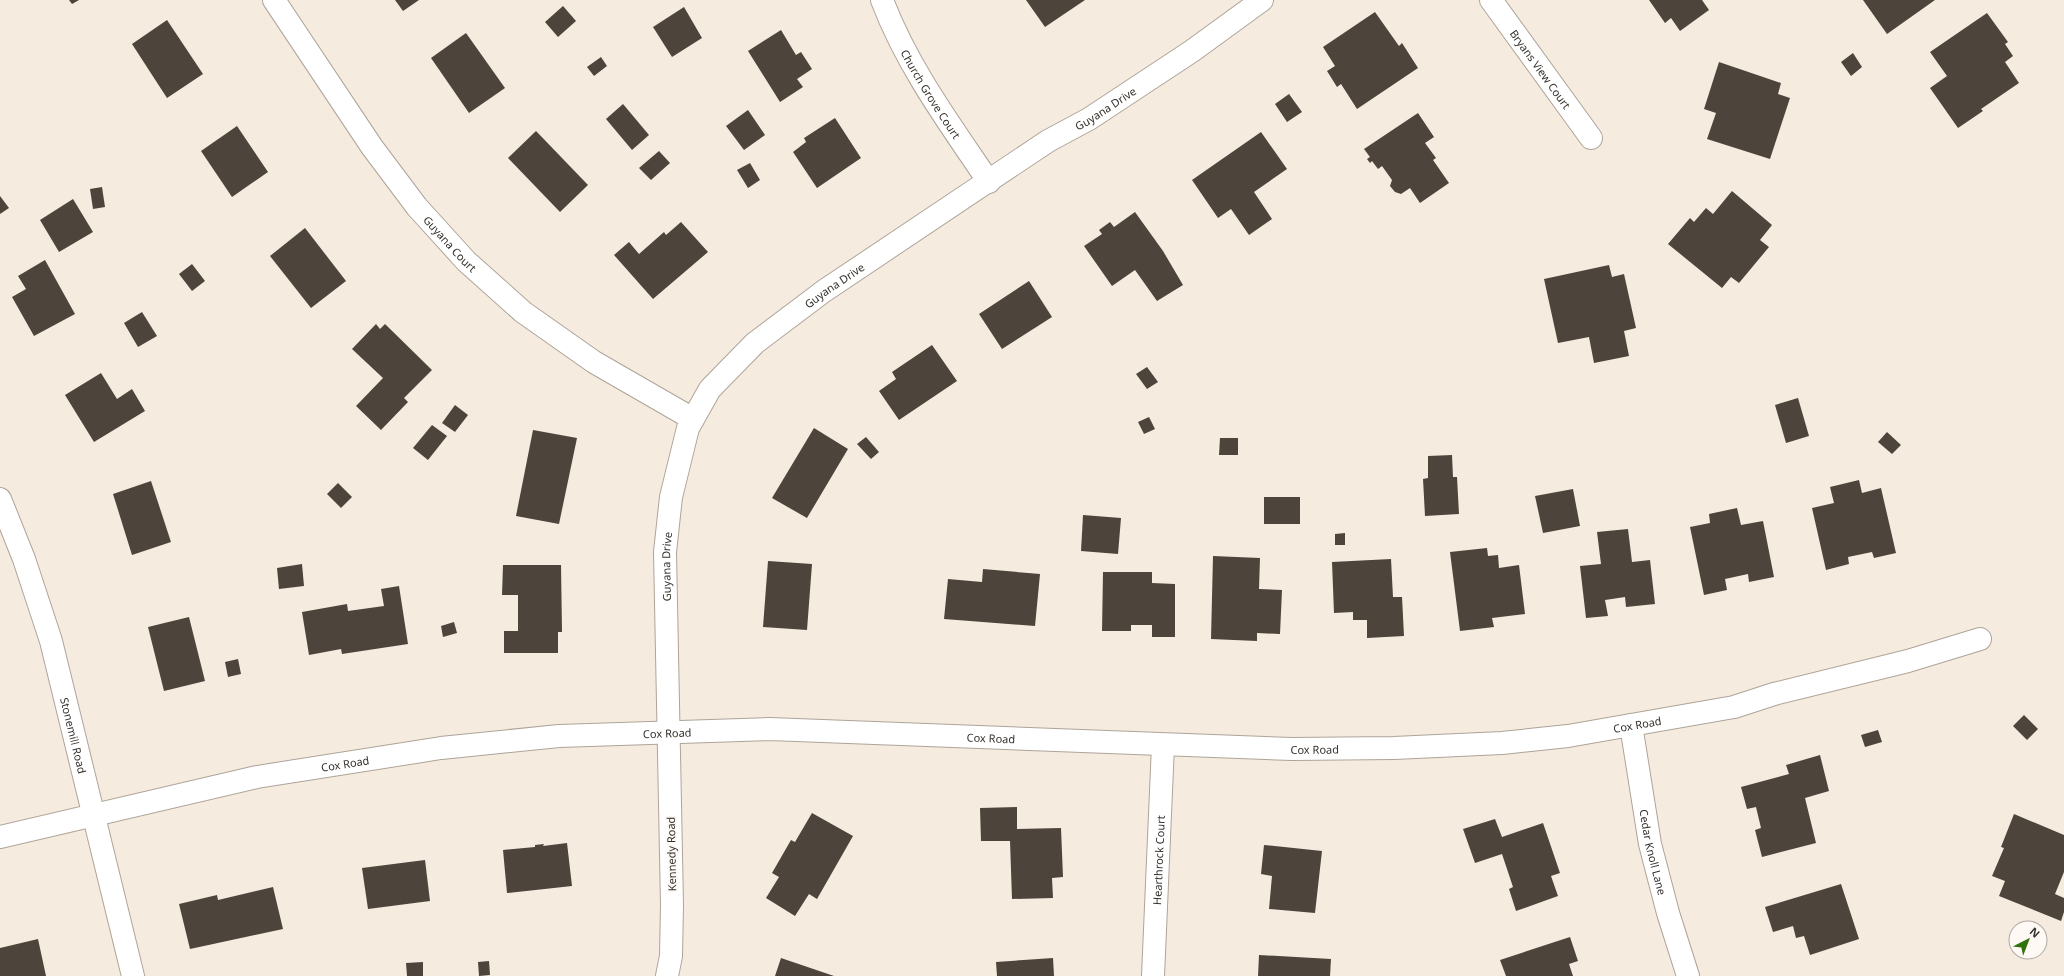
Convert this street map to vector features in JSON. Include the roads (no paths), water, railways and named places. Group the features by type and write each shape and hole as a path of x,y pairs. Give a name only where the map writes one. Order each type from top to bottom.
{"street":[{"name":"Guyana Court","path":"274,0 386,165 417,207 466,261 523,312 594,362 693,419"},
{"name":"Church Grove Court","path":"882,0 892,28 924,86 989,182"},
{"name":"Guyana Drive","path":"669,732 665,552 673,489 681,451 693,419 710,389 755,342 824,291 989,182 1048,141 1089,119 1192,51 1262,0"},
{"name":"Bryans View Court","path":"1491,0 1591,138"},
{"name":"Stonemill Road","path":"0,499 24,559 51,641 133,976"},
{"name":"Cox Road","path":"0,837 257,777 441,748 559,736 770,729 1292,749 1394,748 1509,742 1568,736 1734,707 1774,694 1908,661 1980,639"},
{"name":"Cedar Knoll Lane","path":"1631,725 1650,844 1668,913 1688,976"},
{"name":"Kennedy Road","path":"667,976 670,956 672,905 669,732"},
{"name":"Hearthrock Court","path":"1153,976 1163,745"}]}
